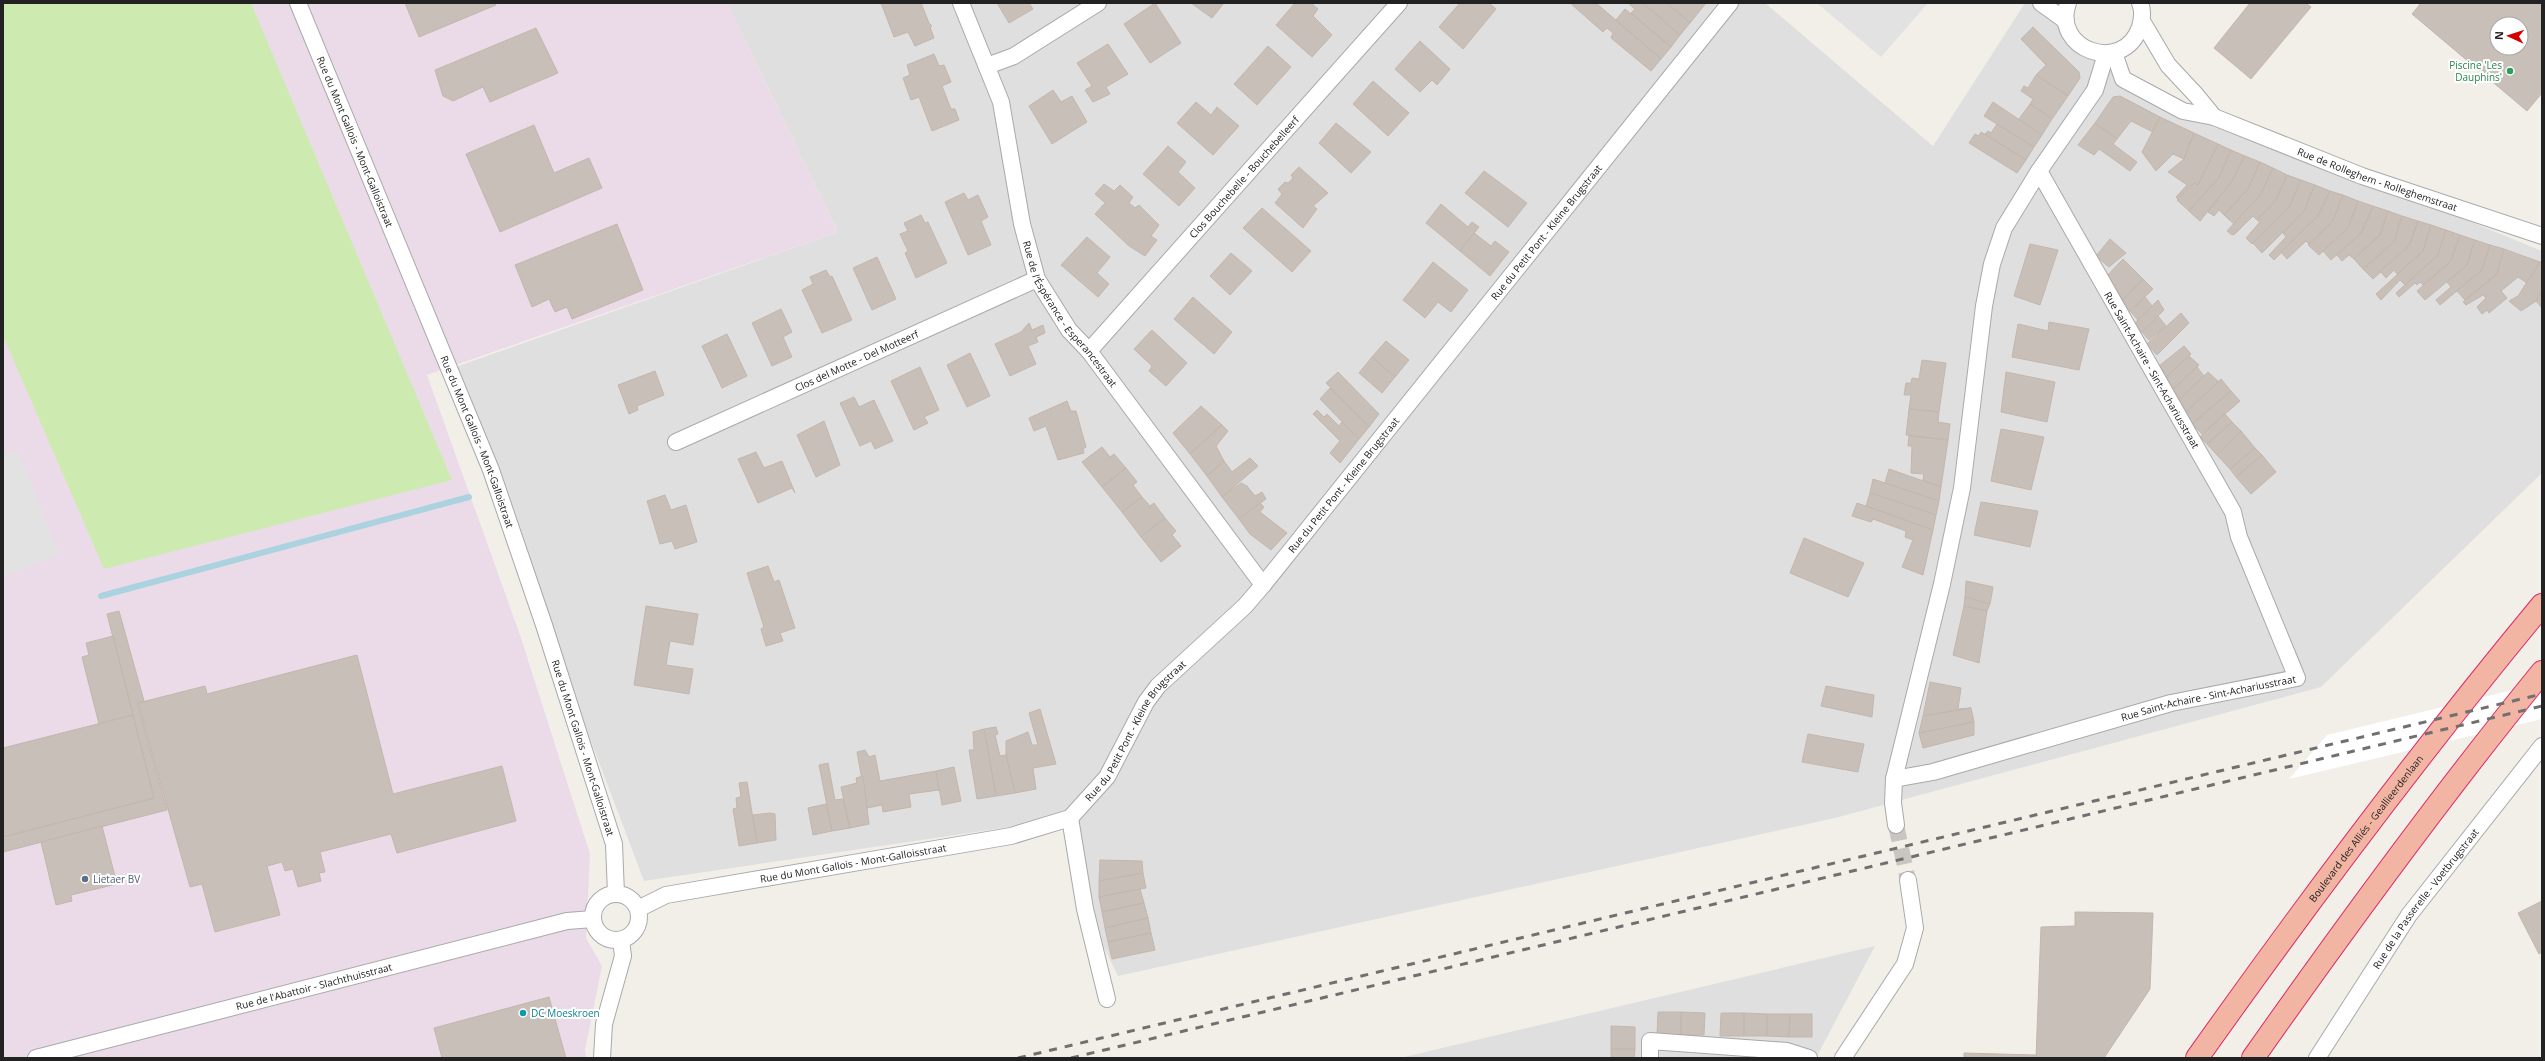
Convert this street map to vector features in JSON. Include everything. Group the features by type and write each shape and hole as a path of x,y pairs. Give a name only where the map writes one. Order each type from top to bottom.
{"highway":[{"name":"Boulevard des Alliés - Geallieerdenlaan","path":"2197,1058 2297,917 2482,678 2542,604"},
{"path":"2253,1058 2347,925 2464,767 2542,672"}],"street":[{"name":"Rue du Mont Gallois - Mont-Galloistraat","path":"298,3 491,470 544,625 614,844 616,894"},
{"name":"Rue de l'Éspérance - Esperancestraat","path":"961,3 1000,102 1022,224 1037,279 1069,330 1089,350 1264,585"},
{"path":"987,66 1014,56 1098,3"},
{"name":"Clos Bouchebelle - Bouchebelleerf","path":"1089,350 1399,3"},
{"name":"Rue du Petit Pont - Kleine Brugstraat","path":"1070,818 1107,778 1146,702 1158,686 1245,606 1264,585 1730,3"},
{"path":"2041,3 2066,21"},
{"path":"2068,3 2066,21 2070,34 2079,45 2092,52 2110,53 2127,46 2137,35 2142,21 2140,3"},
{"name":"Rue de Rolleghem - Rolleghemstraat","path":"2142,21 2168,65 2214,117"},
{"path":"1896,825 1893,803 1894,779 1942,584 1962,488 1984,306 1992,264 2004,228 2039,171 2095,90 2110,53"},
{"name":"Rue de Rolleghem - Rolleghemstraat","path":"2110,53 2124,79 2183,111 2214,117 2362,176 2542,236"},
{"name":"Rue Saint-Achaire - Sint-Achariusstraat","path":"1894,779 1933,772 2171,703 2297,678 2239,537 2233,512 2039,171"},
{"name":"Clos del Motte - Del Motteerf","path":"676,442 1037,279"},
{"name":"Rue de la Passerelle - Voetbrugstraat","path":"2317,1058 2409,915 2542,746"},
{"path":"1070,818 1085,909 1107,999"},
{"name":"Rue du Mont Gallois - Mont-Galloisstraat","path":"638,909 666,895 1011,836 1070,818"},
{"path":"1843,1058 1904,964 1915,928 1908,880"},
{"path":"616,894 629,898 638,909 640,917 634,932 621,940 614,941 602,936 593,919 597,905 602,899 616,894"},
{"name":"Rue de l'Abattoir - Slachthuisstraat","path":"36,1058 559,923 593,919"},
{"path":"602,1058 604,1024 623,956 621,940"},
{"path":"1650,1058 1650,1041 1787,1051 1810,1058"}],"shaded area":[{"path":"3,3 727,3 838,232 427,375 520,635 590,854 586,938 602,966 585,1050 586,1058 3,1058"},
{"path":"727,3 1765,3 1933,146 2025,3 2039,3 2123,79 2542,251 2542,473 2321,687 1835,818 1118,976 1085,909 1070,818 644,881 450,369 838,232"},
{"path":"1817,3 1928,3 1881,57"},
{"path":"18,451 59,554 3,577 3,456"},
{"path":"1875,946 1816,1058 1400,1058"}],"green space":[{"path":"3,3 251,3 452,480 104,569 3,336"}],"pier":[{"path":"2542,683 2542,719 2289,779 2327,735"}],"building":[{"path":"405,3 495,3 496,5 419,37"},
{"path":"881,3 921,3 929,23 932,26 930,27 934,38 915,46 908,32 894,37"},
{"path":"997,3 1029,3 1033,9 1009,23"},
{"path":"1155,3 1181,43 1150,63 1124,24"},
{"path":"1191,3 1224,3 1212,18"},
{"path":"1295,3 1311,3 1318,9 1313,16 1332,35 1312,57 1276,25"},
{"path":"1460,3 1489,3 1496,9 1463,49 1439,27"},
{"path":"1570,3 1596,3 1661,59 1651,71 1611,38 1613,33 1607,28 1603,32"},
{"path":"1628,3 1643,3 1680,35 1671,47 1631,13 1635,9"},
{"path":"1643,3 1667,3 1690,23 1680,35"},
{"path":"1667,3 1706,3 1690,23"},
{"path":"2250,3 2306,3 2311,7 2251,79 2214,48"},
{"name":"Piscine 'Les Dauphins'","path":"2421,3 2542,3 2542,93 2527,111 2412,14"},
{"path":"1625,9 1671,47 1661,59 1616,20"},
{"path":"2033,27 2079,72 2080,78 2068,96 2036,75 2046,65 2021,39"},
{"path":"536,28 558,73 490,102 483,87 453,101 443,96 435,70"},
{"path":"1420,41 1450,69 1437,85 1432,80 1420,92 1395,69"},
{"path":"1108,44 1128,74 1106,87 1110,94 1093,102 1085,90 1092,86 1077,63"},
{"path":"1268,46 1291,67 1257,105 1234,84"},
{"path":"934,54 939,66 944,65 951,82 942,86 951,109 955,109 959,120 932,131 919,97 911,100 903,78 910,75 907,65"},
{"path":"2036,75 2068,96 2052,119 2030,104 2033,99 2021,91 2024,86 2028,88"},
{"path":"1373,81 1409,113 1388,136 1353,104"},
{"path":"1053,90 1061,102 1072,96 1087,122 1052,144 1029,106"},
{"path":"2120,96 2160,117 2153,132 2131,121 2117,139 2095,123 2113,97"},
{"path":"1196,102 1211,115 1217,107 1239,126 1213,155 1177,123"},
{"path":"1993,102 2042,135 2034,147 1984,116"},
{"path":"2030,104 2052,119 2042,135 2019,119"},
{"path":"2160,117 2194,133 2184,159 2173,154 2156,171 2142,152"},
{"path":"1336,123 1371,152 1351,173 1319,143"},
{"path":"2095,123 2117,139 2113,144 2137,162 2130,171 2099,149 2094,155 2078,145"},
{"path":"1997,124 2034,147 2026,160 1985,134 1988,131 1991,133"},
{"path":"534,125 554,173 589,158 602,188 500,232 466,154"},
{"path":"1981,132 2026,160 2017,173 1969,143 1975,134 1979,136"},
{"path":"2194,133 2218,144 2198,185 2194,183 2178,199 2176,197 2187,185 2168,172 2184,159"},
{"path":"2218,144 2231,150 2219,178 2189,211 2177,200 2194,183 2198,185"},
{"path":"1168,146 1186,162 1178,172 1195,188 1179,206 1143,174"},
{"path":"2231,150 2245,156 2232,181 2200,221 2189,211 2219,178"},
{"path":"2245,156 2260,162 2248,189 2224,215 2219,210 2214,216 2208,212 2232,181"},
{"path":"2260,162 2273,168 2261,194 2234,224 2224,215 2248,189"},
{"path":"1299,167 1328,193 1313,206 1317,209 1303,228 1275,203 1282,194 1278,189 1285,182 1288,183 1293,178 1291,175"},
{"path":"2273,168 2287,175 2276,200 2257,220 2253,216 2235,234 2232,235 2227,231 2261,194"},
{"path":"1484,171 1527,203 1508,227 1465,193"},
{"path":"2287,175 2301,180 2290,206 2252,244 2246,238 2260,222 2257,220 2276,200"},
{"path":"2301,180 2315,185 2304,211 2262,253 2253,243 2290,206"},
{"path":"1104,184 1114,191 1120,185 1133,197 1129,203 1135,208 1139,205 1159,225 1151,236 1157,240 1145,256 1129,246 1095,214 1105,203 1095,194"},
{"path":"2315,185 2330,191 2318,216 2274,260 2269,255 2286,237 2283,233 2304,211"},
{"path":"2330,191 2343,195 2333,221 2309,244 2306,241 2287,259 2281,252 2318,216"},
{"path":"964,193 968,200 978,195 988,217 981,221 991,245 968,255 945,202"},
{"path":"2343,195 2358,201 2348,228 2319,255 2308,245 2333,221"},
{"path":"2358,201 2373,206 2362,232 2331,260 2323,251 2348,228"},
{"path":"1441,204 1468,227 1472,222 1479,227 1460,251 1426,223"},
{"path":"2373,206 2388,211 2380,235 2354,259 2349,255 2342,261 2337,255 2362,232"},
{"path":"1262,208 1311,251 1292,272 1243,228"},
{"path":"2388,211 2402,216 2394,242 2363,269 2354,259 2380,235"},
{"path":"921,215 925,223 928,222 947,263 916,278 905,253 908,251 900,234 908,231 904,223"},
{"path":"2402,216 2418,221 2409,246 2373,279 2363,269 2394,242"},
{"path":"2418,221 2431,225 2423,251 2397,274 2394,270 2386,278 2380,271 2409,246"},
{"path":"617,224 643,290 572,319 567,307 555,312 549,299 532,307 515,265"},
{"path":"2431,225 2446,230 2438,255 2405,285 2400,280 2381,300 2376,294 2423,251"},
{"path":"2446,230 2460,235 2451,261 2423,285 2420,282 2417,285 2415,283 2399,297 2396,293 2438,255"},
{"path":"1474,233 1491,246 1495,241 1509,252 1490,276 1460,251"},
{"path":"2460,235 2475,240 2467,265 2425,300 2417,291 2451,261"},
{"path":"1087,237 1110,257 1097,273 1109,284 1098,297 1061,265"},
{"path":"2110,239 2126,253 2109,267 2096,256"},
{"path":"2475,240 2490,245 2482,270 2440,305 2436,300 2451,287 2447,282 2467,265"},
{"path":"2030,244 2058,250 2040,305 2014,296"},
{"path":"2490,245 2504,249 2497,274 2465,300 2457,291 2482,270"},
{"path":"2504,249 2540,262 2527,283 2518,277 2501,291 2507,298 2489,313 2487,310 2482,314 2477,307 2486,298 2483,295 2466,305 2463,302 2497,274"},
{"path":"1231,253 1252,271 1230,295 1210,276"},
{"path":"877,257 896,299 872,310 853,268"},
{"path":"2123,259 2143,279 2121,302 2104,279"},
{"path":"1433,262 1468,290 1451,312 1438,302 1425,318 1403,300"},
{"path":"2540,262 2542,262 2542,290 2536,301 2521,311 2509,301 2518,296"},
{"path":"826,270 830,277 832,276 852,320 822,333 802,290 813,284 810,277"},
{"path":"2143,279 2153,289 2130,311 2121,302"},
{"path":"2542,290 2542,308 2536,301"},
{"path":"1193,297 1232,332 1214,354 1174,319"},
{"path":"2145,297 2152,306 2138,320 2130,311"},
{"path":"2158,300 2164,310 2142,332 2134,324"},
{"path":"781,309 792,332 783,337 792,357 772,366 752,323"},
{"path":"2181,313 2189,323 2157,355 2147,344"},
{"path":"2158,316 2166,326 2149,340 2142,332"},
{"path":"2049,322 2089,329 2079,370 2012,357 2018,324 2048,331"},
{"path":"1029,323 1032,330 1043,325 1045,333 1036,337 1038,342 1028,346 1036,364 1010,376 995,344 1021,332"},
{"path":"1152,330 1187,363 1166,386 1149,371 1152,366 1134,349"},
{"path":"727,334 747,376 722,388 702,346"},
{"path":"1386,341 1409,360 1395,377 1372,357"},
{"path":"2184,346 2191,354 2167,376 2159,366"},
{"path":"970,353 990,396 967,407 947,365"},
{"path":"2189,356 2199,365 2174,389 2165,378"},
{"path":"1372,357 1395,377 1382,393 1359,373"},
{"path":"1922,360 1946,363 1939,412 1909,409 1911,395 1904,395 1906,383 1911,383 1912,378 1919,379"},
{"path":"920,367 939,410 924,417 928,423 914,430 891,381"},
{"path":"2197,367 2204,376 2180,400 2172,390"},
{"path":"655,371 664,395 637,406 638,410 629,414 618,385"},
{"path":"1338,372 1379,414 1369,427 1326,383"},
{"path":"2006,372 2055,382 2047,422 2001,412"},
{"path":"2208,372 2219,382 2187,411 2178,401"},
{"path":"2221,379 2231,391 2192,424 2184,414"},
{"path":"1330,388 1369,427 1359,439 1320,399"},
{"path":"2231,391 2240,401 2202,434 2192,424"},
{"path":"854,397 859,407 874,400 893,441 875,449 871,441 860,446 840,403"},
{"path":"1067,401 1071,411 1076,411 1086,447 1083,449 1084,453 1058,460 1046,426 1034,431 1029,418"},
{"path":"1201,406 1222,425 1190,454 1173,433"},
{"path":"1909,409 1939,412 1938,422 1950,424 1948,440 1906,435"},
{"path":"1317,410 1324,417 1327,414 1339,426 1342,422 1359,439 1340,463 1330,453 1340,441 1313,414"},
{"path":"2225,414 2232,422 2207,444 2200,437"},
{"path":"824,421 840,465 816,477 797,435"},
{"path":"2232,422 2241,431 2217,455 2207,444"},
{"path":"1222,425 1228,431 1216,446 1224,461 1207,476 1190,454"},
{"path":"2001,429 2044,437 2031,490 1991,481"},
{"path":"2241,431 2255,448 2230,469 2217,455"},
{"path":"1909,436 1948,440 1941,487 1923,480 1924,474 1911,473 1912,446 1908,446"},
{"path":"1102,447 1110,457 1114,454 1126,468 1102,487 1082,462"},
{"path":"2255,448 2262,455 2236,477 2230,469"},
{"path":"756,452 764,468 782,461 795,493 792,488 758,503 738,459"},
{"path":"2262,455 2276,472 2251,494 2236,477"},
{"path":"1250,458 1258,466 1222,497 1207,476 1224,461 1232,472"},
{"path":"1126,468 1137,482 1133,485 1142,497 1122,512 1102,487"},
{"path":"1889,469 1941,487 1939,501 1885,483"},
{"path":"1873,479 1939,501 1936,515 1870,493"},
{"path":"1241,483 1247,486 1255,496 1262,492 1266,499 1239,519 1222,497"},
{"path":"1870,493 1936,515 1933,530 1866,506"},
{"path":"665,495 671,510 686,505 697,542 675,549 672,541 660,544 647,501"},
{"path":"1142,497 1150,506 1154,503 1165,518 1141,537 1122,512"},
{"path":"1981,502 2038,511 2030,547 1974,535"},
{"path":"1260,503 1264,507 1260,512 1287,533 1271,550 1250,534 1239,519"},
{"path":"1857,503 1933,530 1923,575 1902,567 1913,540 1905,537 1906,531 1873,519 1871,522 1852,516"},
{"path":"1165,518 1176,531 1172,535 1181,546 1161,562 1141,537"},
{"path":"1804,538 1864,563 1848,597 1790,573"},
{"path":"768,566 774,582 779,580 795,628 780,633 783,641 766,646 761,629 764,627 747,573"},
{"path":"1966,581 1993,587 1990,604 1965,597"},
{"path":"1965,597 1990,604 1987,611 1964,606"},
{"path":"646,606 698,614 693,645 670,641 666,665 693,669 689,694 634,685"},
{"path":"1964,606 1987,611 1979,663 1953,655"},
{"path":"119,611 144,701 137,703 167,810 3,852 3,837 154,798 107,614"},
{"path":"113,636 133,715 99,724 82,657 89,655 86,643"},
{"path":"357,655 393,794 502,766 516,821 397,853 391,834 320,852 325,872 319,873 321,881 298,887 293,869 285,871 282,862 267,866 280,915 215,932 202,884 190,887 138,703 205,686 207,694"},
{"path":"1930,682 1961,688 1958,709 1971,708 1923,716"},
{"path":"1826,686 1874,695 1872,717 1821,706"},
{"path":"1971,708 1974,722 1919,733 1923,716"},
{"path":"1040,709 1056,764 1033,768 1036,789 1015,793 1006,755 1006,741 1028,732 1032,745 1038,745 1029,713"},
{"path":"133,715 154,798 3,837 3,748"},
{"path":"1974,722 1974,735 1923,748 1919,733"},
{"path":"996,727 998,734 995,735 1000,756 1006,755 1015,793 996,796 984,729"},
{"path":"984,729 996,796 977,799 969,750 974,750 973,732"},
{"path":"1808,734 1864,744 1858,772 1802,762"},
{"path":"865,750 869,757 875,755 880,781 936,771 939,790 909,794 911,807 883,812 882,805 867,808 857,752"},
{"path":"828,763 835,800 843,799 850,828 832,831 819,765"},
{"path":"954,767 961,801 942,805 936,771"},
{"path":"863,776 869,824 850,828 841,787 857,783 856,778"},
{"path":"747,782 757,843 739,846 733,809 737,808 736,798 741,797 739,783"},
{"path":"826,804 832,831 813,835 808,808"},
{"path":"770,813 775,814 776,840 757,843 753,815"},
{"path":"102,826 117,884 71,895 72,901 56,905 41,842"},
{"path":"1100,860 1142,861 1143,873 1099,881"},
{"path":"1143,873 1146,888 1099,897 1099,881"},
{"path":"1140,889 1144,903 1102,912 1099,897"},
{"path":"2542,901 2542,952 2539,954 2518,913"},
{"path":"1144,903 1148,918 1105,928 1102,912"},
{"path":"2075,912 2153,913 2150,989 2104,1058 2036,1058 2041,927 2075,926"},
{"path":"1148,918 1151,933 1108,942 1105,928"},
{"path":"1151,933 1155,950 1112,959 1108,942"},
{"name":"DC Moeskroen","path":"549,997 566,1058 442,1058 434,1028"},
{"path":"1658,1012 1681,1012 1681,1035 1657,1035"},
{"path":"1681,1012 1705,1013 1704,1035 1681,1035"},
{"path":"1721,1013 1744,1013 1744,1036 1720,1036"},
{"path":"1744,1013 1767,1014 1767,1036 1744,1036"},
{"path":"1767,1014 1790,1014 1789,1037 1767,1036"},
{"path":"1790,1014 1812,1014 1812,1037 1789,1037"},
{"path":"1611,1026 1635,1027 1635,1049 1611,1049"},
{"path":"1611,1049 1635,1049 1634,1058 1611,1058"},
{"path":"1964,1053 2036,1055 2036,1058 1964,1058"}],"waterway":[{"path":"101,596 469,497"}],"tunnel":[{"path":"1896,825 1908,880"}],"railway":[{"path":"1018,1058 2542,694"},
{"path":"1071,1058 2542,706"}],"place":[{"name":"Piscine 'Les Dauphins'","path":"2510,71"},
{"name":"Lietaer BV","path":"85,879"},
{"name":"DC Moeskroen","path":"523,1013"}]}
